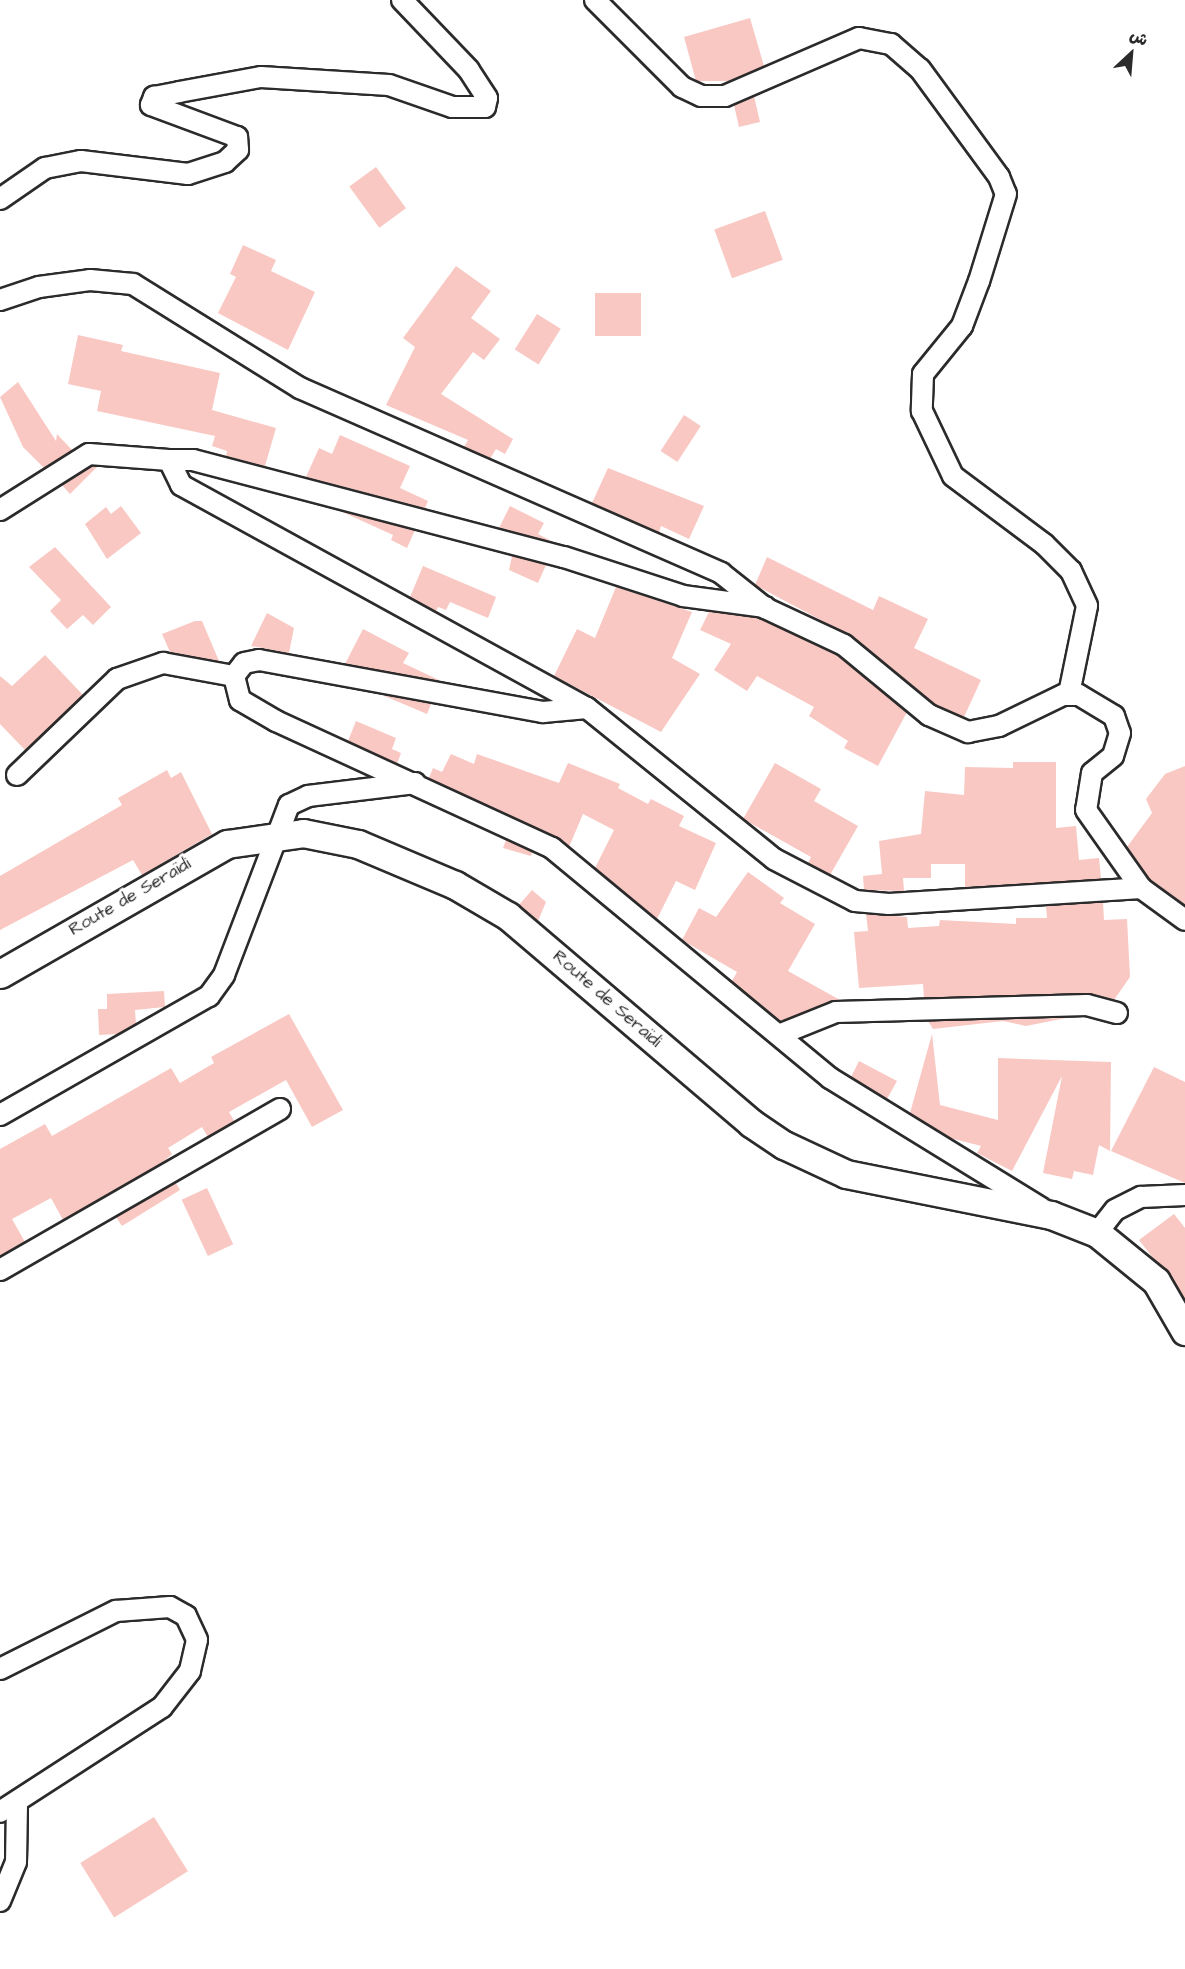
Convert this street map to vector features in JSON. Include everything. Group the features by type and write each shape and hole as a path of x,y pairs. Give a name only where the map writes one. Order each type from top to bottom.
{"street":[{"path":"0,199 45,168 81,160 188,174 225,162 238,150 237,137 151,105 154,97 179,92 261,77 389,85 452,107 485,107 487,98 469,70 402,0"},
{"path":"595,0 682,87 701,96 724,96 859,38 891,44 920,69 999,177 1006,194 979,281 962,326 923,374 922,411 953,477 1044,544 1071,572 1087,606 1069,694"},
{"path":"0,300 39,286 90,279 133,284 300,388 721,573 765,608 844,645 929,715 968,732 999,726 1069,694 1093,703 1119,724 1113,756 1089,778 1086,810 1141,888 1185,920"},
{"path":"0,510 89,454 193,460 564,557 683,596 765,608"},
{"path":"169,460 181,485 587,708 774,860 855,901 889,904 1141,888"},
{"path":"234,676 244,663 259,660 543,712 587,708"},
{"path":"16,775 117,679 163,663 234,676"},
{"path":"234,676 240,700 552,848 781,1034 830,1078 1051,1215"},
{"path":"0,1114 209,996 224,975 284,813 297,799 415,783"},
{"name":"Route de Seraïdi","path":"0,974 208,851 276,834 358,844 482,899 532,935 752,1123 813,1160 886,1185 1051,1215 1097,1233 1156,1281 1185,1330"},
{"path":"781,1034 836,1012 1087,1005 1118,1012"},
{"path":"0,1270 280,1109"},
{"path":"1097,1233 1115,1210 1141,1197 1185,1195"},
{"path":"0,1669 116,1611 170,1608 186,1616 197,1640 190,1671 162,1707 0,1812"},
{"path":"0,1901 16,1862 17,1802"}],"building":[{"path":"750,18 764,66 729,81 696,81 684,37"},
{"path":"754,96 760,122 739,127 734,105"},
{"path":"376,167 406,208 379,228 349,186"},
{"path":"765,211 783,260 732,278 714,229"},
{"path":"243,245 276,260 271,271 315,292 288,350 218,313 236,277 230,274"},
{"path":"456,266 491,291 471,318 500,339 484,360 473,352 441,394 513,439 505,454 496,449 490,459 464,447 468,440 386,405 415,347 403,338"},
{"path":"595,293 641,293 641,336 595,336"},
{"path":"537,314 561,329 538,364 515,350"},
{"path":"78,335 123,345 121,351 220,373 212,410 276,428 265,466 226,456 227,451 212,446 215,436 97,411 101,391 68,384"},
{"path":"18,382 56,441 57,434 72,450 80,445 44,468 23,447 0,397"},
{"path":"684,415 701,426 677,462 661,451"},
{"path":"340,435 410,466 400,488 428,501 425,508 306,477 319,448 332,454"},
{"path":"92,466 97,467 70,494 62,485"},
{"path":"608,468 704,506 689,539 661,526 659,533 592,503"},
{"path":"121,506 141,533 107,559 85,524 106,507 111,514"},
{"path":"510,506 544,523 538,534 553,542 499,528"},
{"path":"338,510 415,530 407,548 391,540 393,535"},
{"path":"55,547 111,607 93,625 83,615 67,629 50,611 61,600 29,567"},
{"path":"512,556 546,565 538,583 509,570"},
{"path":"767,557 873,610 879,596 928,619 914,648 981,680 964,717 935,705 851,636 755,585"},
{"path":"423,566 496,597 488,618 450,602 446,610 438,607 436,611 410,597"},
{"path":"616,587 692,612 672,658 700,674 661,732 554,676 577,629 595,638"},
{"path":"709,612 759,618 838,655 907,712 878,766 844,748 848,741 809,716 814,707 757,676 747,691 714,670 731,644 700,630"},
{"path":"267,613 294,628 289,653 251,646"},
{"path":"195,621 202,621 219,661 170,652 162,634"},
{"path":"363,629 409,653 403,663 441,681 345,664"},
{"path":"45,655 83,695 25,750 0,724 0,676 12,686"},
{"path":"382,695 431,704 427,714"},
{"path":"356,721 396,738 392,749 401,753 397,764 348,741"},
{"path":"451,754 474,764 477,754 559,783 568,763 620,784 618,788 648,804 651,799 684,816 679,826 716,843 695,890 676,881 657,919 595,868 614,830 583,814 569,847 429,778 433,768 442,772"},
{"path":"1013,762 1056,762 1056,828 1076,826 1079,860 1099,858 1101,879 965,887 965,864 931,864 931,878 903,878 904,891 864,890 863,876 882,874 879,841 921,834 925,791 964,795 965,767 1013,768"},
{"path":"775,763 821,789 814,801 858,826 830,875 808,863 811,857 743,819"},
{"path":"1185,766 1185,905 1149,879 1127,847 1152,813 1146,799 1165,774"},
{"path":"167,770 171,778 181,772 212,834 142,875 133,860 0,930 0,876 122,805 118,798"},
{"path":"506,840 532,852 531,856 503,848"},
{"path":"748,872 784,898 780,903 815,924 788,971 840,1000 780,1021 732,981 737,972 682,940 699,908 716,917"},
{"path":"532,890 546,902 538,921 519,905"},
{"path":"1103,902 1104,920 1127,919 1130,977 1114,1000 1087,993 924,998 923,984 859,988 854,932 868,931 866,914 907,917 908,928 939,926 940,920 1016,924 1016,918 1047,918 1046,906"},
{"path":"164,991 165,1007 135,1010 136,1024 118,1034 99,1035 98,1009 107,1009 107,994"},
{"path":"289,1014 343,1110 312,1127 286,1080 229,1112 234,1121 208,1137 202,1127 168,1148 172,1154 163,1162 63,1220 51,1198 12,1219 25,1242 0,1256 0,1149 45,1124 52,1136 171,1068 180,1083 214,1063 211,1057"},
{"path":"1066,1018 1026,1026 1003,1021 933,1029 928,1021"},
{"path":"932,1034 940,1105 998,1120 998,1058 1111,1062 1110,1151 1099,1145 1093,1175 1074,1171 1072,1179 1043,1173 1062,1076 1012,1171 977,1153 981,1146 950,1138 910,1113"},
{"path":"859,1061 897,1081 887,1099 851,1077"},
{"path":"1154,1067 1185,1082 1185,1183 1111,1151"},
{"path":"176,1183 180,1190 122,1226 116,1217"},
{"path":"207,1188 233,1244 208,1256 182,1200"},
{"path":"1174,1214 1185,1228 1185,1299 1139,1240"},
{"path":"154,1817 188,1871 114,1917 80,1863"}]}
